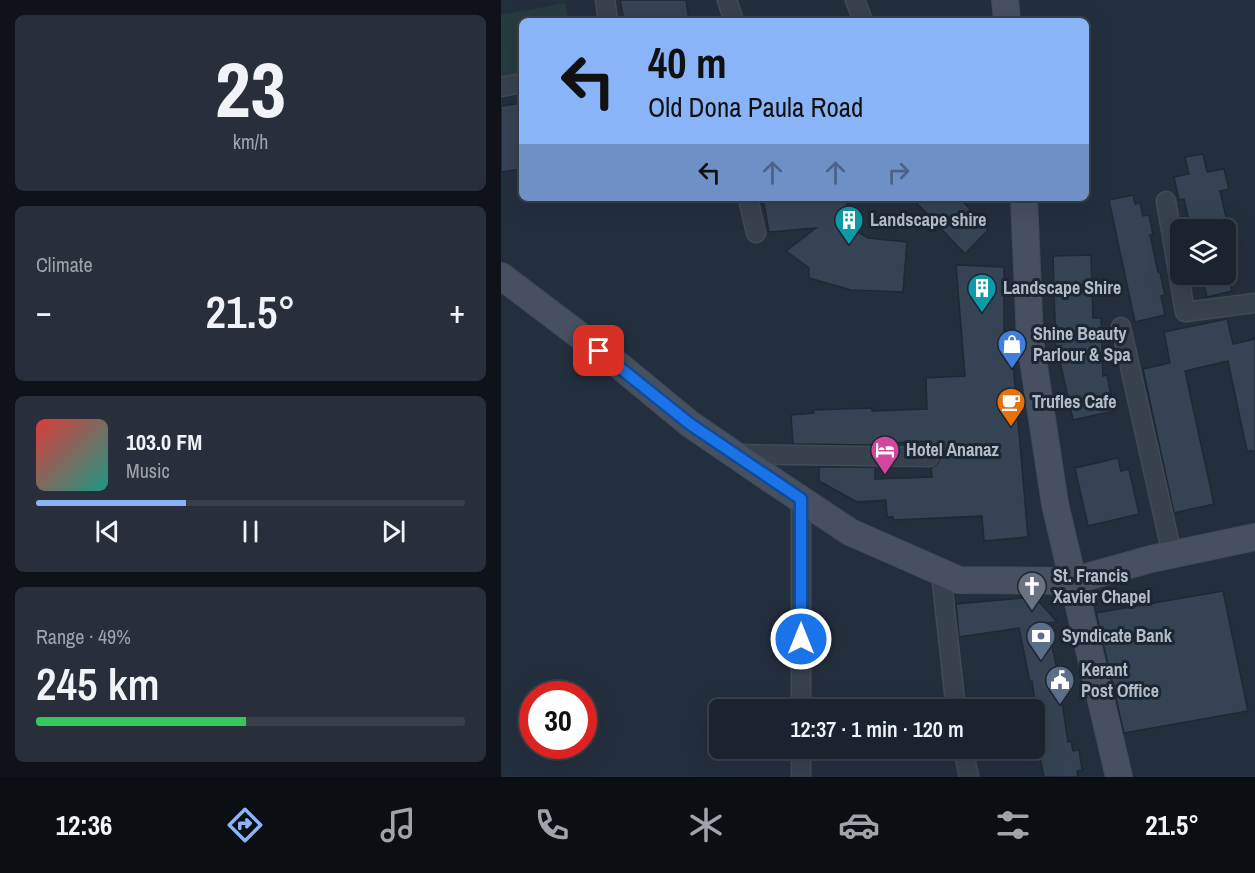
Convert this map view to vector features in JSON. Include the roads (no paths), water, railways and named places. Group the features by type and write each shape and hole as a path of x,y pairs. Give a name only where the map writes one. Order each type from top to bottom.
{"main road":[{"path":"1005,0 1008,18"},
{"path":"1024,201 1030,340 1055,504 1119,777"},
{"path":"501,276 616,363 690,424 850,532 959,580 1072,581 1172,554 1255,537"}],"street":[{"path":"605,0 608,18"},
{"path":"727,0 732,18"},
{"path":"855,0 862,18"},
{"path":"501,87 519,84"},
{"path":"749,201 756,232"},
{"path":"1165,201 1185,312 1255,303"},
{"path":"1121,327 1172,554"},
{"path":"733,454 929,457"},
{"path":"801,499 801,699"},
{"path":"941,573 955,699"},
{"path":"801,759 801,777"},
{"path":"965,759 969,777"}],"place":[{"name":"Landscape shire","path":"849,246"},
{"name":"Landscape Shire","path":"982,314"},
{"name":"Shine Beauty Parlour & Spa","path":"1012,370"},
{"name":"Trufles Cafe","path":"1011,428"},
{"name":"Hotel Ananaz","path":"885,476"},
{"name":"St. Francis Xavier Chapel","path":"1032,612"},
{"name":"Syndicate Bank","path":"1041,662"},
{"name":"Kerant Post Office","path":"1060,706"}]}
